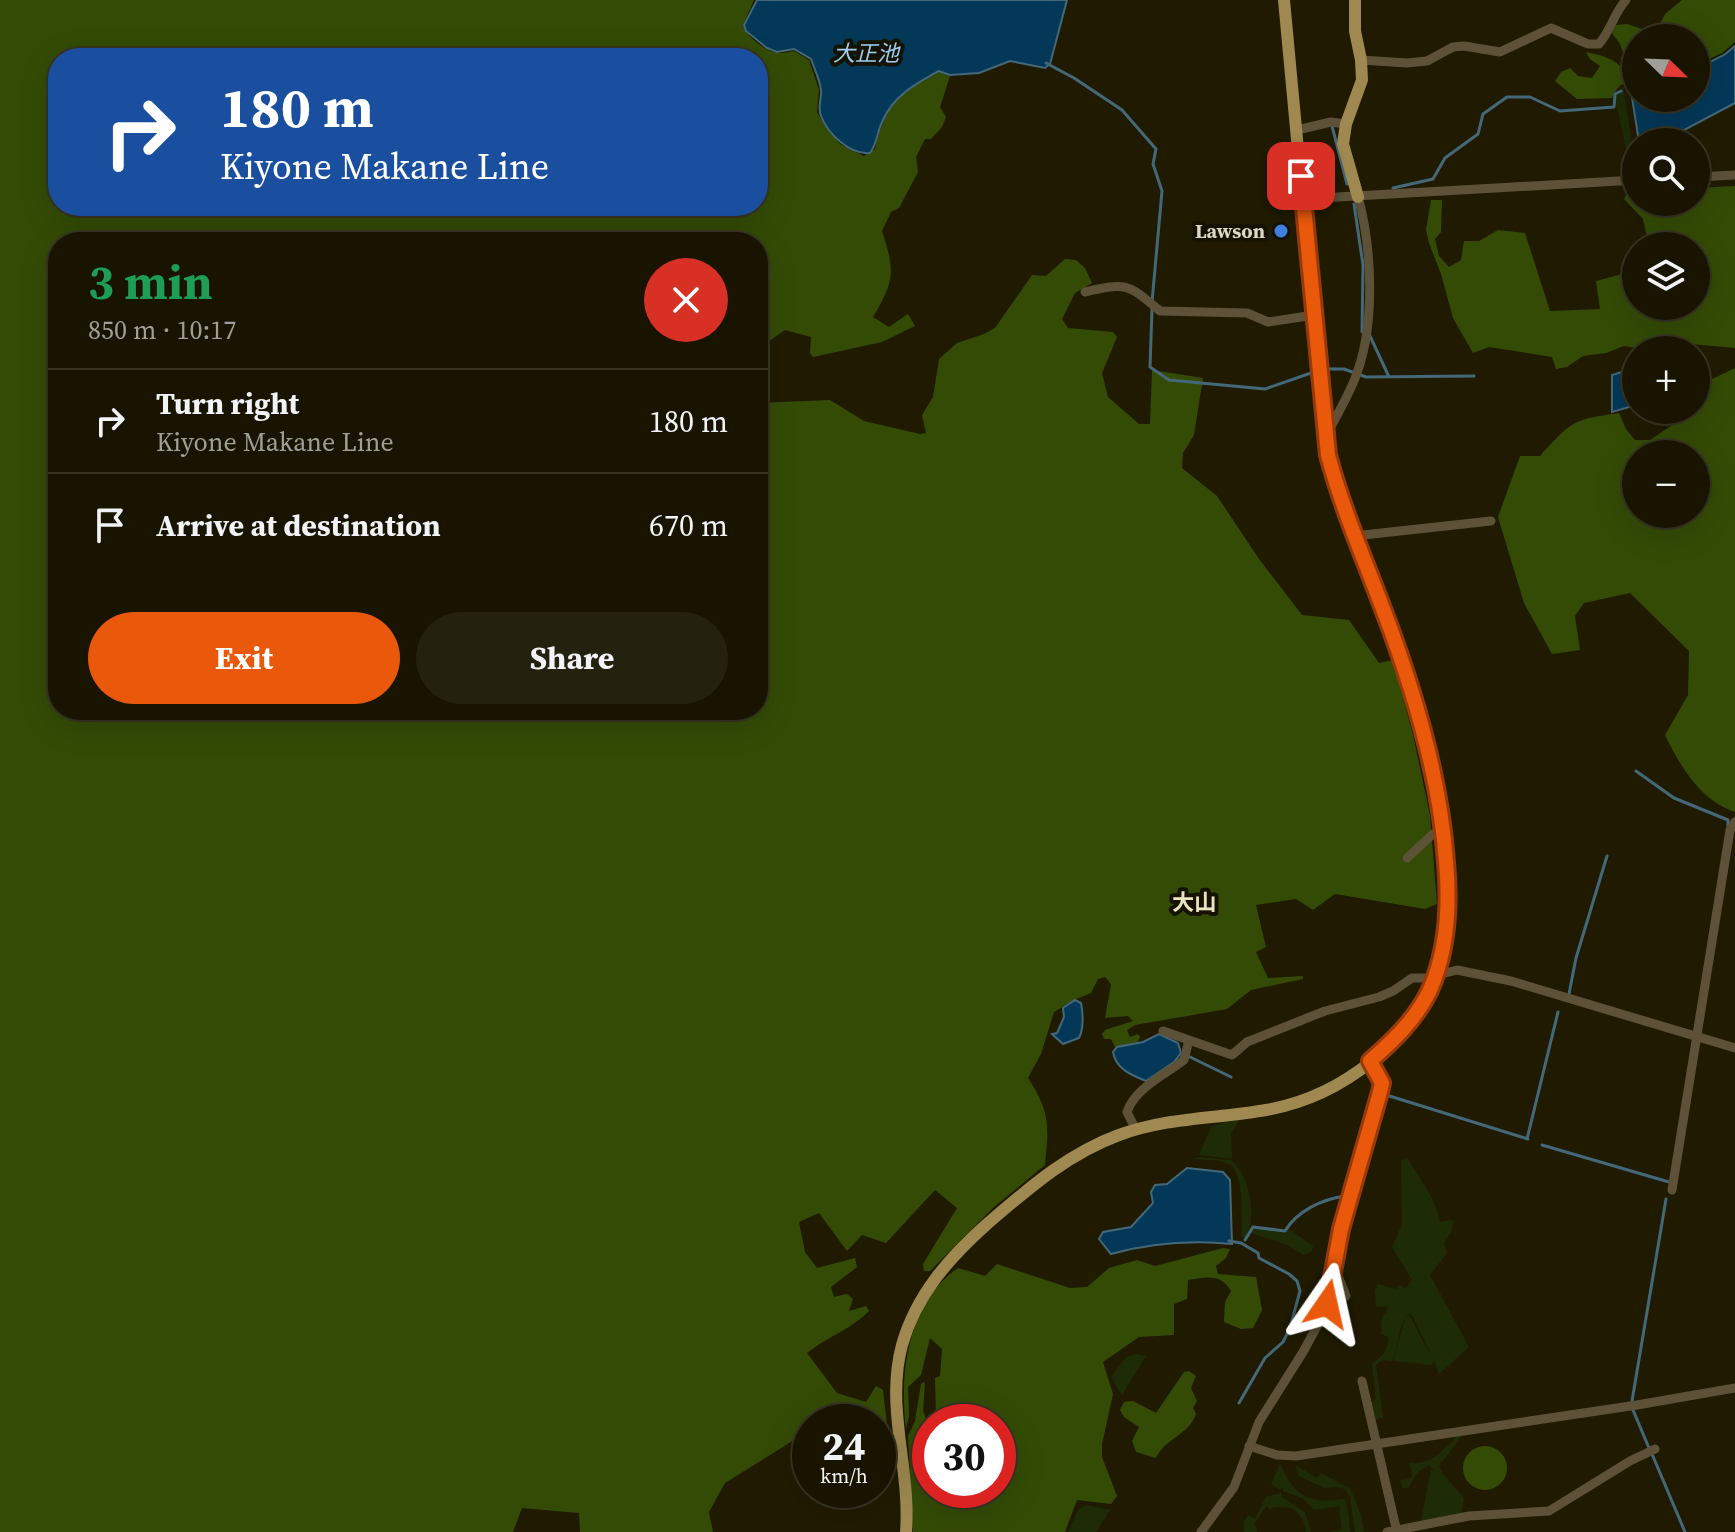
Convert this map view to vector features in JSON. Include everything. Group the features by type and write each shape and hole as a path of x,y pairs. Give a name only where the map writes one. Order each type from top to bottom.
{"main road":[{"path":"906,1532 907,1498 895,1390 901,1350 922,1298 951,1258 1037,1182 1090,1148 1169,1121 1281,1107 1328,1089 1370,1061 1411,1020 1437,974 1444,945 1448,904 1441,803 1409,686 1335,483 1326,437 1284,0"},
{"path":"1355,0 1355,31 1362,80 1346,124 1344,153 1358,197"}],"street":[{"path":"1361,60 1427,61 1453,47 1464,46 1500,52 1551,28 1588,44 1599,44 1611,30 1620,6 1626,0"},
{"path":"1297,130 1331,122 1346,124"},
{"path":"1710,176 1735,175"},
{"path":"1303,199 1622,181"},
{"path":"1326,437 1357,374 1366,330 1369,278 1364,221 1358,197"},
{"path":"1085,292 1114,285 1138,290 1160,311 1247,313 1268,322 1314,315"},
{"path":"1354,536 1491,521"},
{"path":"1672,1190 1694,1036 1730,830 1735,822"},
{"path":"1407,858 1443,829"},
{"path":"1163,1031 1232,1055 1247,1042 1265,1034 1325,1011 1379,997 1412,978 1457,970 1511,981 1735,1048"},
{"path":"1136,1130 1127,1112 1129,1106 1142,1090 1172,1070 1186,1055 1189,1040"},
{"path":"1201,1532 1234,1487 1271,1400 1316,1330 1327,1304 1341,1229 1382,1083 1370,1061"},
{"path":"1334,1266 1346,1296"},
{"path":"1362,1381 1394,1531 1469,1516 1549,1511 1652,1450"},
{"path":"1249,1446 1289,1456 1633,1406 1735,1388"}],"green space":[{"path":"0,0 754,0 743,25 758,44 765,48 48,48 48,216 768,216 768,49 780,53 794,51 809,60 819,90 817,112 821,119 840,144 864,156 875,149 884,121 904,94 940,72 950,76 940,107 946,117 942,127 931,139 925,139 916,157 918,172 899,208 891,212 882,231 891,275 886,294 873,317 889,327 908,314 915,326 882,342 813,357 810,353 811,337 785,330 768,342 768,232 48,232 48,720 768,720 768,403 830,400 864,421 926,433 922,415 933,397 939,359 957,343 995,328 1032,275 1046,276 1065,259 1076,260 1085,268 1092,283 1075,293 1062,319 1068,328 1113,332 1117,337 1102,373 1108,397 1139,424 1150,424 1152,370 1203,378 1194,435 1183,453 1182,468 1217,496 1259,559 1302,615 1349,620 1379,663 1393,660 1430,815 1437,904 1425,909 1335,894 1313,910 1296,899 1256,905 1266,947 1256,952 1268,978 1303,976 1303,979 1251,990 1227,1009 1135,1025 1127,1030 1130,1037 1138,1034 1137,1043 1115,1047 1111,1039 1104,1039 1102,1034 1105,1030 1133,1021 1128,1016 1105,1018 1111,984 1105,977 1098,979 1091,993 1054,1012 1041,1054 1028,1078 1046,1119 1045,1165 994,1207 930,1271 924,1271 923,1264 957,1208 935,1190 886,1243 862,1235 847,1251 819,1213 799,1222 805,1252 817,1268 855,1258 857,1267 831,1287 834,1297 847,1294 853,1299 849,1311 866,1306 869,1311 807,1353 837,1393 866,1402 876,1386 883,1390 885,1404 792,1404 792,1441 725,1483 709,1512 713,1532 580,1532 579,1513 522,1508 513,1532 0,1532"},
{"path":"1682,0 1735,0 1735,42 1710,59 1710,24 1662,24 1665,14"},
{"path":"1622,24 1622,50 1612,33 1616,25"},
{"path":"1586,52 1612,60 1620,66 1622,84 1612,98 1577,99 1555,81 1561,72 1570,68 1578,76 1592,78 1600,66"},
{"path":"1622,87 1622,112 1627,112 1630,128 1622,128 1622,131 1615,98"},
{"path":"1735,186 1735,348 1710,346 1710,336 1622,336 1622,347 1583,356 1567,367 1556,369 1552,357 1489,347 1473,353 1453,318 1429,243 1426,230 1431,200 1442,200 1441,232 1435,239 1439,256 1449,267 1461,260 1464,241 1479,241 1498,230 1525,233 1550,311 1600,309 1596,281 1622,274 1622,320 1710,320 1710,232 1646,232 1640,216 1710,216 1710,187"},
{"path":"1735,368 1735,812 1701,791 1665,735 1688,695 1689,651 1630,593 1584,603 1575,616 1580,650 1552,654 1524,603 1498,517 1520,456 1540,456 1567,429 1582,420 1619,413 1622,424 1635,440 1622,440 1622,528 1710,528 1710,440 1650,440 1674,424 1710,424 1710,380"},
{"path":"1230,1120 1239,1121 1231,1134 1232,1159 1199,1155 1211,1127"},
{"path":"1407,1157 1430,1195 1440,1222 1453,1220 1452,1231 1444,1243 1447,1253 1430,1275 1469,1347 1439,1374 1434,1361 1432,1365 1393,1361 1405,1319 1392,1361 1382,1360 1376,1365 1383,1418 1375,1419 1370,1402 1376,1399 1372,1364 1384,1353 1389,1337 1381,1334 1382,1318 1388,1309 1386,1306 1376,1307 1375,1291 1378,1284 1396,1289 1400,1285 1405,1289 1412,1280 1392,1247 1402,1224 1401,1161","holes":["1409,1314 1413,1316 1433,1359 1409,1315 1405,1319"]},
{"path":"1191,1159 1231,1160 1238,1167 1250,1197 1251,1219 1246,1237 1242,1238 1240,1186 1234,1169 1220,1161"},
{"path":"1254,1228 1286,1232 1288,1228 1313,1246 1312,1251 1304,1255 1285,1244 1251,1233"},
{"path":"1223,1248 1230,1249 1226,1258 1216,1266 1218,1274 1256,1277 1262,1310 1253,1328 1241,1329 1224,1322 1225,1302 1231,1291 1223,1281 1212,1278 1188,1280 1187,1299 1174,1304 1174,1335 1139,1337 1103,1362 1113,1394 1102,1444 1102,1457 1117,1496 1111,1504 1077,1500 1065,1532 913,1532 908,1436 912,1427 912,1508 1016,1508 1016,1404 936,1404 935,1378 940,1376 942,1349 930,1338 921,1375 908,1387 906,1429 904,1385 911,1340 918,1319 941,1282 958,1268 985,1276 997,1264 1070,1288 1087,1287 1109,1268 1137,1260 1155,1266"},
{"path":"1136,1354 1146,1356 1122,1395 1111,1377 1126,1357"},
{"path":"1189,1371 1196,1376 1191,1388 1197,1401 1192,1421 1165,1445 1156,1458 1136,1452 1132,1441 1139,1427 1124,1417 1120,1410 1124,1402 1133,1401 1156,1413 1184,1372"},
{"path":"925,1382 923,1404 918,1404 921,1384"},
{"path":"1464,1433 1439,1466 1464,1498 1461,1515 1421,1521 1431,1469 1438,1475 1429,1465 1418,1472 1408,1488 1402,1488 1400,1480 1412,1476 1409,1462 1422,1462 1434,1457 1455,1438 1455,1434"},
{"path":"1485,1446 1501,1452 1507,1468 1501,1484 1485,1490 1469,1484 1463,1468 1469,1452"},
{"path":"1280,1464 1291,1484 1305,1496 1322,1500 1345,1499 1350,1532 1330,1532 1342,1529 1339,1506 1314,1510 1302,1498 1282,1491 1284,1486 1280,1490 1271,1484"},
{"path":"1295,1465 1317,1478 1321,1473 1350,1488 1364,1532 1355,1532 1350,1497 1344,1489 1324,1488 1299,1476"},
{"path":"1281,1493 1282,1497 1305,1512 1311,1532 1306,1532 1302,1519 1294,1510 1283,1507 1270,1509 1266,1506 1255,1523 1257,1532 1244,1532 1248,1515 1255,1519 1266,1497"},
{"path":"1086,1505 1110,1510 1096,1532 1068,1532 1078,1510"}],"water":[{"name":"大正池","path":"757,0 1067,0 1050,64 1045,68 1010,61 979,73 950,75 939,71 913,86 892,105 870,153 848,147 824,123 819,109 820,86 811,59 794,49 777,52 767,48 746,31 744,25"},
{"path":"1735,46 1735,103 1688,128 1637,128 1634,112 1710,112 1710,62"},
{"path":"1622,372 1622,409 1612,412 1612,375"},
{"path":"1075,1000 1082,1007 1081,1034 1079,1038 1063,1044 1052,1034 1057,1033 1064,1017 1063,1008"},
{"path":"1159,1034 1178,1043 1181,1053 1174,1062 1146,1081 1130,1074 1117,1063 1113,1052 1117,1047 1143,1042"},
{"path":"1187,1168 1223,1172 1230,1180 1232,1244 1171,1243 1111,1254 1099,1239 1103,1232 1131,1227 1153,1203 1151,1192 1155,1185 1167,1184"}],"waterway":[{"path":"1046,63 1122,110 1156,149 1153,164 1162,191 1152,302"},
{"path":"1393,188 1433,179 1445,158 1478,134 1483,114 1507,97 1530,97 1560,111 1614,107 1615,94 1621,91"},
{"path":"1332,126 1347,184"},
{"path":"1354,204 1363,265 1362,332"},
{"path":"1152,309 1150,367 1169,380 1265,389 1311,373"},
{"path":"1370,336 1389,377"},
{"path":"1327,369 1344,369 1366,377 1474,376"},
{"path":"1636,771 1674,798 1728,820 1728,828"},
{"path":"1569,994 1576,958 1607,856"},
{"path":"1527,1139 1558,1012"},
{"path":"1188,1056 1231,1077"},
{"path":"1383,1094 1528,1139"},
{"path":"1542,1145 1669,1182"},
{"path":"1245,1240 1253,1227 1285,1231 1311,1207 1346,1196"},
{"path":"1649,1448 1632,1401 1666,1199"},
{"path":"1229,1241 1241,1243 1258,1253 1259,1258 1289,1274 1297,1281 1300,1291 1283,1342 1265,1358 1239,1403"},
{"path":"1652,1454 1685,1532"}],"place":[{"name":"Lawson","path":"1281,231"}],"district":[{"name":"大山","path":"1194,902"}],"route":[{"path":"1301,176 1328,455 1335,483 1406,673 1428,750 1441,803 1448,885 1444,945 1430,990 1418,1012 1370,1061 1382,1083 1341,1229 1327,1304"}]}
